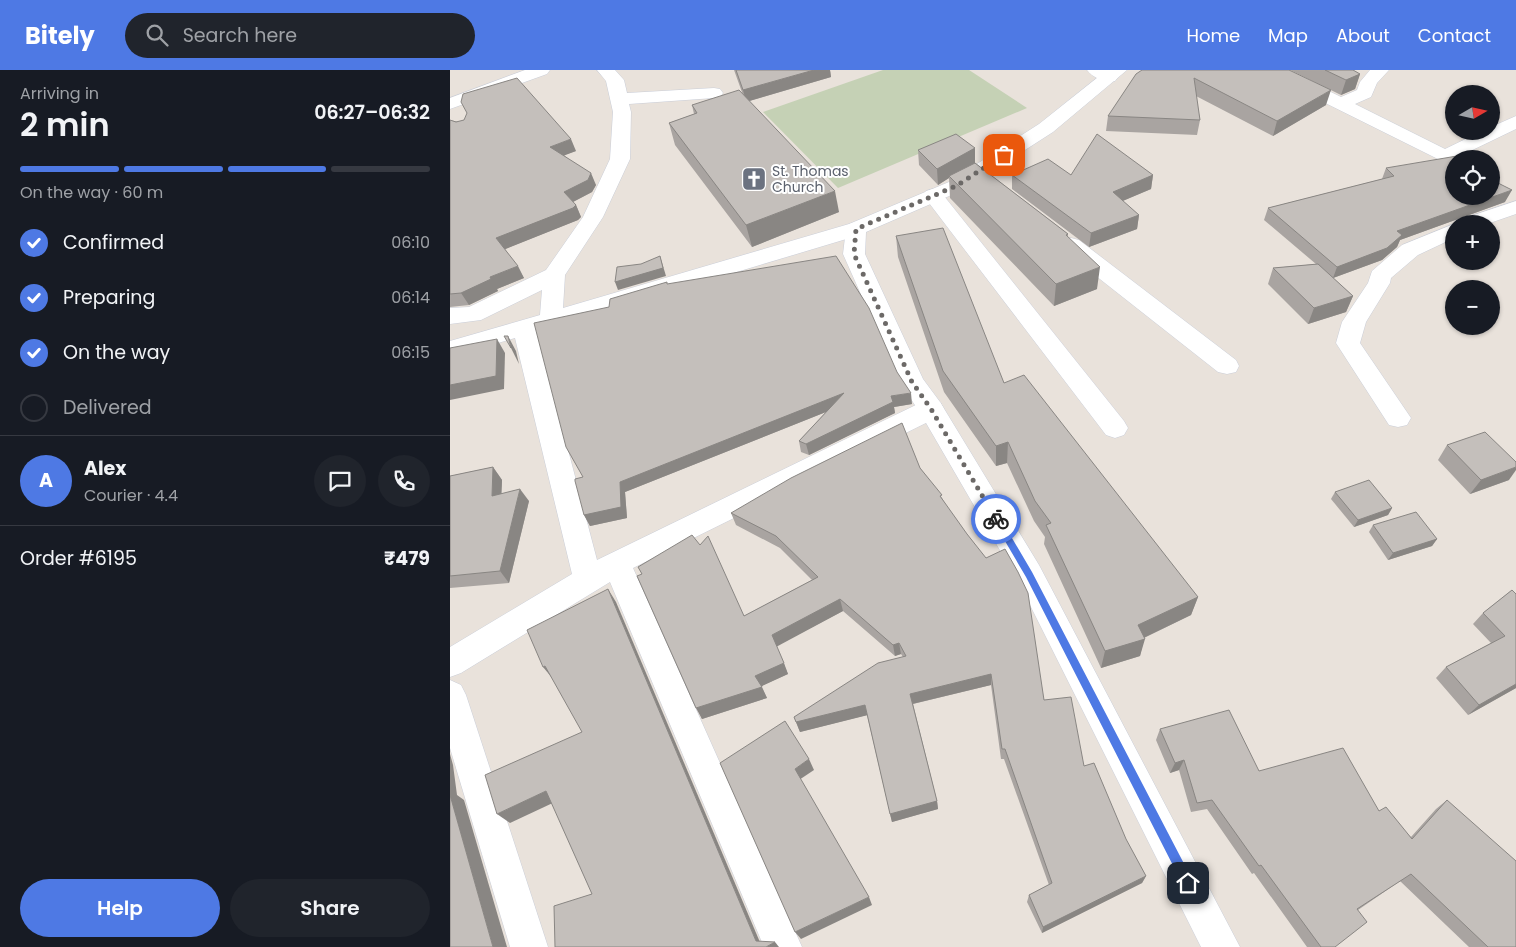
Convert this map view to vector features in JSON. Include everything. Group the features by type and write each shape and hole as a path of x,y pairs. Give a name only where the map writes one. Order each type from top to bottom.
{"street":[{"path":"459,120 454,102 541,70"},
{"path":"450,316 474,315 554,275 593,217 620,159 622,112 620,99 615,80 606,70"},
{"path":"1273,70 1445,156"},
{"path":"1342,104 1365,93 1369,82 1380,70"},
{"path":"450,349 856,229 956,186 984,179 1046,128 1108,72"},
{"path":"620,99 714,94"},
{"path":"1466,150 1516,122"},
{"path":"933,196 1115,428"},
{"path":"1483,215 1513,199"},
{"path":"856,229 854,254 912,382 931,409 1029,574 1221,947"},
{"path":"1055,233 1227,366"},
{"path":"1398,418 1348,343 1354,322 1379,283 1380,276 1410,250 1445,234"},
{"path":"551,319 554,275"},
{"path":"524,327 588,580"},
{"path":"450,663 616,563 931,409"},
{"path":"616,563 783,947"},
{"path":"450,696 529,947"}],"green space":[{"path":"883,70 969,70 1027,108 838,188 763,112"}],"building":[{"path":"736,70 814,70 743,90"},
{"path":"1142,70 1289,70 1331,90 1277,121 1194,78 1200,120 1108,116 1136,74"},
{"path":"1325,70 1353,70 1360,74 1346,80"},
{"path":"517,78 571,139 550,147 591,173 588,180 564,192 576,205 573,208 496,238 518,266 490,277 491,279 461,293 450,294 450,120 456,122 464,120 467,113 461,102 463,94"},
{"name":"St. Thomas Church","path":"739,90 835,191 746,225 669,123 697,113 692,105"},
{"path":"956,134 975,148 937,169 918,150"},
{"path":"1097,134 1153,175 1113,192 1139,215 1091,233 1012,175 1048,159 1071,175"},
{"path":"1445,158 1445,205 1470,205 1397,231 1402,235 1387,248 1337,267 1268,208 1394,176 1386,168"},
{"path":"975,163 1068,234 1066,235 1100,267 1056,284 949,176"},
{"path":"1500,184 1512,190 1500,194"},
{"path":"943,228 1004,383 1024,375 1198,597 1138,625 1145,639 1105,651 1046,525 1051,523 1035,501 1008,442 996,446 943,371 896,236"},
{"path":"660,256 663,268 615,282 617,267 641,264"},
{"path":"836,256 869,308 897,372 911,393 891,396 893,402 806,444 799,441 844,393 620,482 621,507 584,515 575,481 575,479 583,477 566,447 534,323 609,307 610,299 667,282 667,284"},
{"path":"1318,264 1353,296 1314,308 1273,268"},
{"path":"504,336 508,336 511,348"},
{"path":"497,339 496,376 450,385 450,348"},
{"path":"902,423 920,468 942,495 940,496 967,534 986,558 1005,549 1018,572 1028,593 1044,700 1071,697 1084,766 1094,763 1126,839 1146,876 1043,927 1029,895 1052,883 1005,749 1002,749 991,674 910,694 937,801 890,814 865,705 796,722 794,717 878,663 906,656 899,643 893,645 840,599 772,635 784,663 755,676 762,687 696,708 637,576 642,574 638,567 692,535 700,545 708,536 744,616 818,577 776,536 731,513 791,478"},
{"path":"1485,432 1516,462 1516,467 1481,480 1447,445"},
{"path":"493,467 492,496 520,489 500,571 450,576 450,476"},
{"path":"1369,480 1392,508 1358,520 1335,492"},
{"path":"1416,512 1437,539 1393,553 1373,525"},
{"path":"608,589 756,941 775,942 766,947 555,947 554,906 592,894 546,791 497,814 485,775 582,732 545,666 543,667 527,630"},
{"path":"1512,590 1516,594 1516,684 1479,705 1446,667 1505,636 1483,613"},
{"path":"1229,710 1259,771 1343,748 1379,811 1386,807 1412,839 1447,800 1516,861 1516,947 1488,947 1411,874 1357,909 1367,922 1335,947 1321,947 1261,865 1259,866 1212,800 1197,803 1184,760 1175,763 1160,729"},
{"path":"785,721 809,759 795,769 869,897 795,932 720,763"},
{"path":"450,795 493,947 450,947"}],"way so far":[{"path":"996,519 931,409 912,382 854,254 856,229 956,186 1004,155"}],"place":[{"name":"St. Thomas Church","path":"754,179"}],"route":[{"path":"996,519 1029,574 1188,883"}]}
